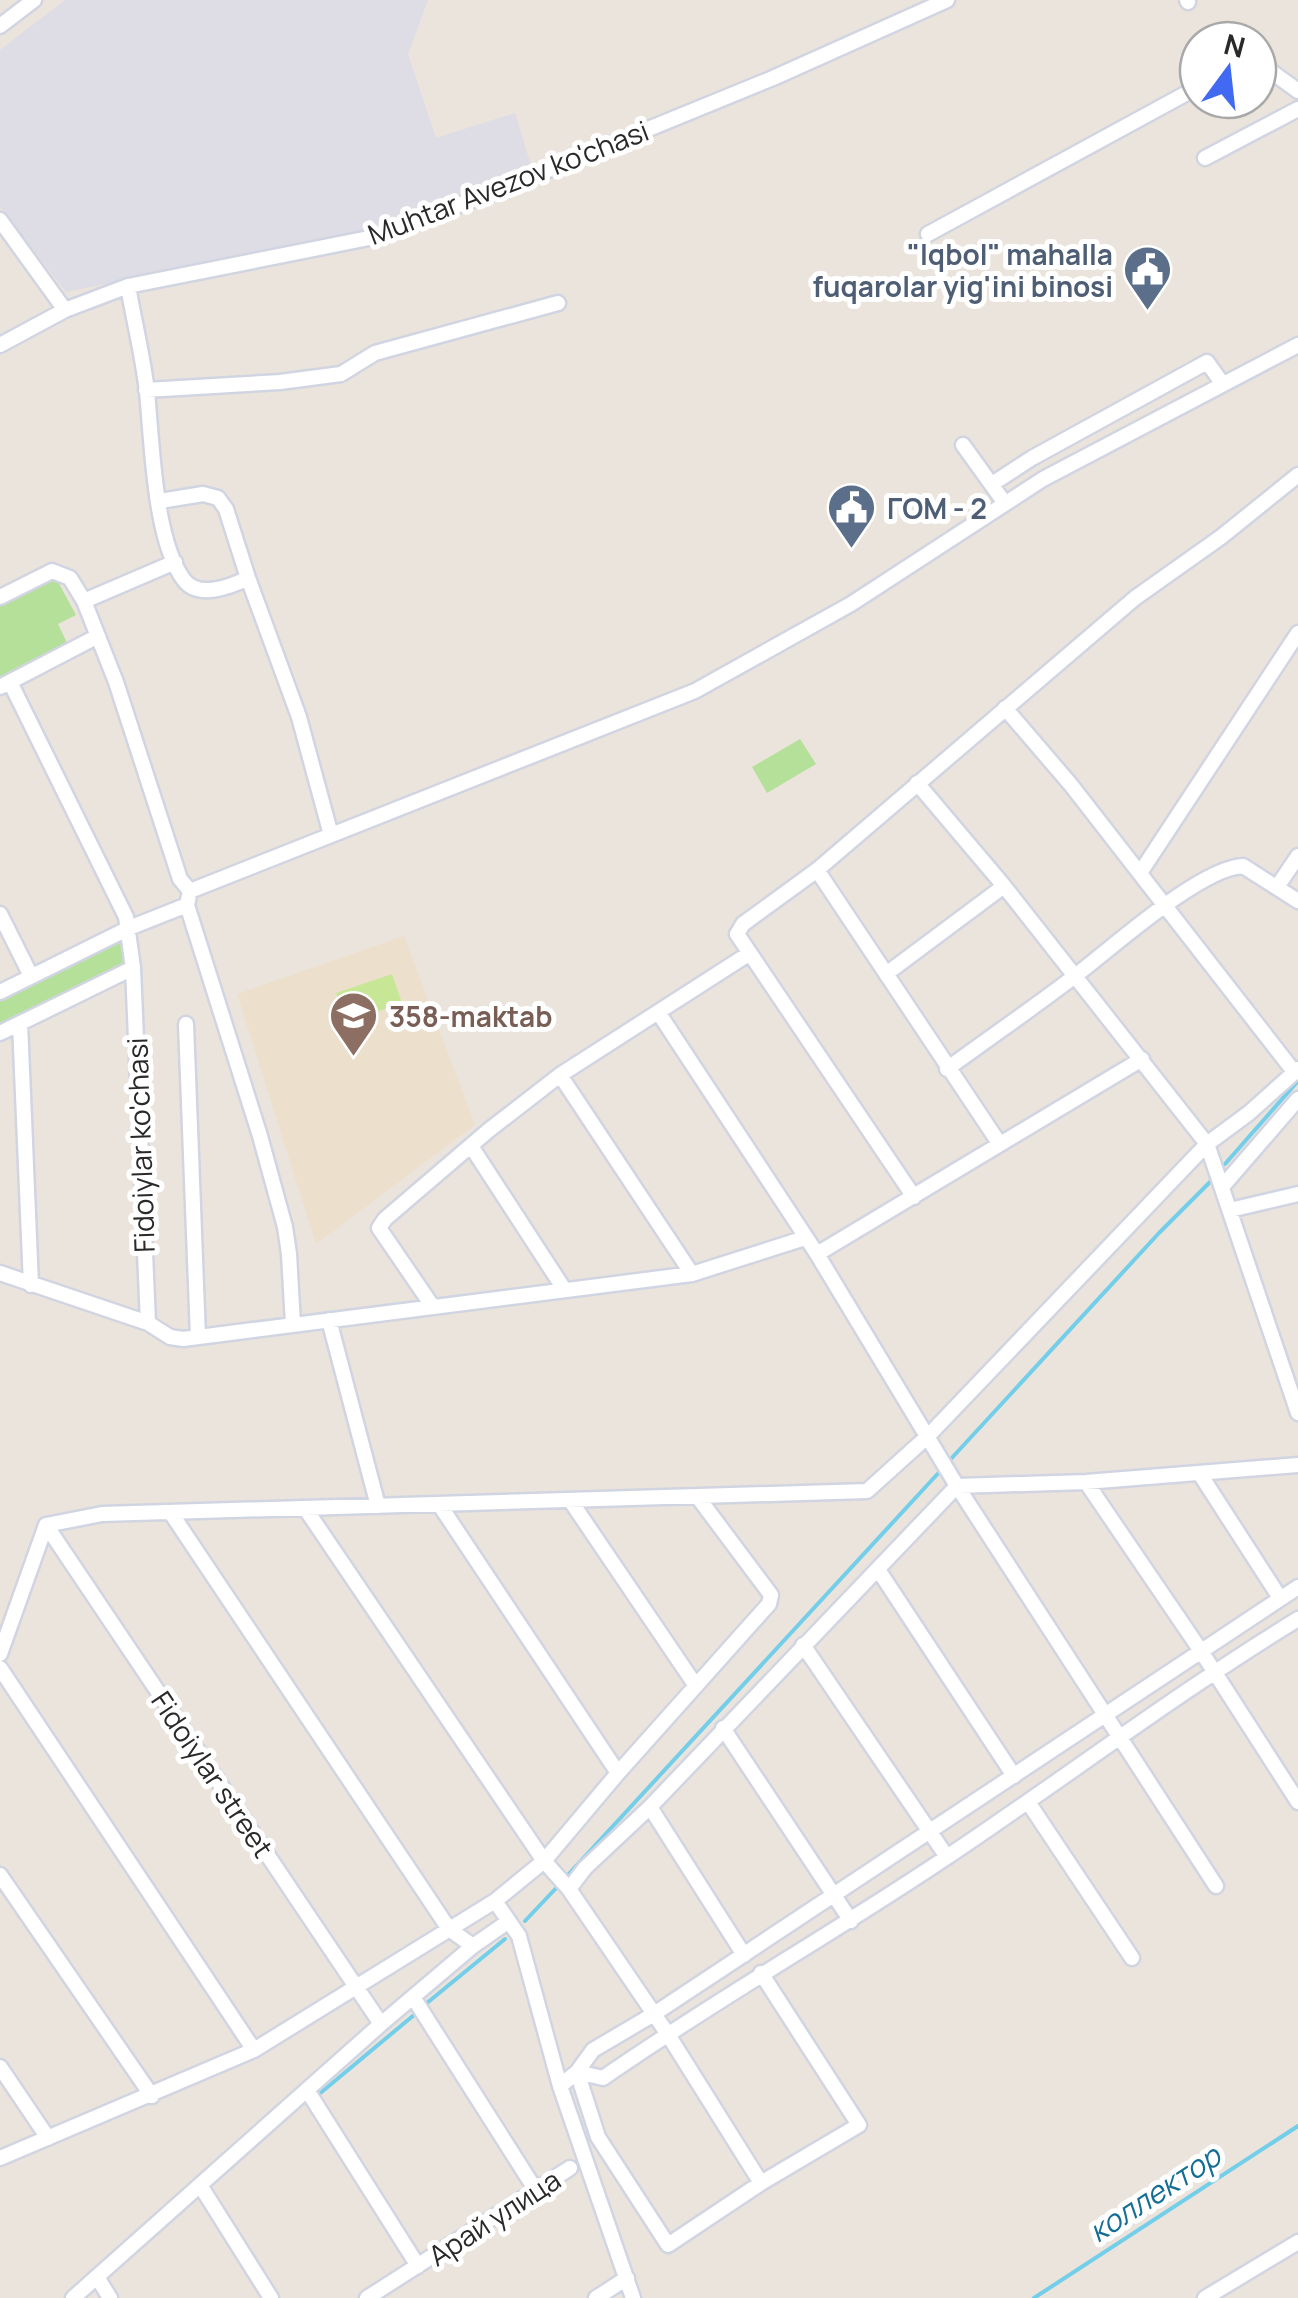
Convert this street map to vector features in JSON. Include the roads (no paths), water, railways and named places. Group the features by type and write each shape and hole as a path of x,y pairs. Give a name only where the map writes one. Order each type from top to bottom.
{"street":[{"path":"0,26 34,0"},
{"name":"Muhtar Avezov ko'chasi","path":"0,345 65,310 128,286 374,237 773,78 947,0"},
{"path":"928,234 1178,98"},
{"path":"1205,158 1298,108"},
{"path":"0,220 65,310"},
{"path":"128,286 163,526 176,562 185,582 202,591 235,585 248,578"},
{"path":"146,390 341,374 376,354 558,304"},
{"path":"0,992 188,898 331,835 646,712 718,679 862,597 1004,502 1298,346"},
{"path":"992,484 1207,362 1222,383"},
{"path":"963,445 1004,502"},
{"path":"914,1197 737,934 743,924 817,870 1134,598 1298,475"},
{"path":"160,501 203,494 218,498 226,509 299,716 331,835"},
{"path":"84,601 176,562"},
{"path":"0,596 52,571 70,578 84,601 188,898 260,1136 290,1254 293,1324"},
{"path":"1140,872 1298,634"},
{"path":"5,685 98,636"},
{"name":"Fidoiylar ko'chasi","path":"5,685 126,917 133,968 148,1323"},
{"path":"0,1654 46,1525 102,1514 867,1491 928,1436 1207,1144 1296,1071 1005,708"},
{"path":"917,783 1004,886 1207,1144 1298,1413"},
{"path":"1278,887 1298,856"},
{"path":"947,1069 1164,906 1233,867 1242,866 1298,901"},
{"path":"817,870 999,1143"},
{"path":"886,974 1004,886"},
{"path":"0,914 31,976"},
{"path":"433,1307 379,1228 385,1219 560,1075 750,954"},
{"path":"0,1033 133,968"},
{"path":"658,1012 817,1254 957,1486 1216,1886"},
{"path":"20,1023 32,1285"},
{"name":"Fidoiylar ko'chasi","path":"186,1024 198,1337"},
{"path":"817,1254 1142,1059"},
{"path":"560,1075 692,1274"},
{"path":"1222,1187 1298,1098"},
{"path":"471,1146 564,1289"},
{"path":"1230,1210 1298,1194"},
{"path":"0,1273 148,1323 170,1337 198,1337 692,1274 805,1238"},
{"path":"329,1320 378,1506"},
{"path":"569,1889 585,1868 650,1807 957,1486 1086,1482 1298,1466"},
{"path":"1200,1474 1280,1598"},
{"path":"1086,1482 1202,1651 1298,1802"},
{"path":"0,2158 254,2050 496,1901 544,1862 618,1773 765,1612 771,1595 697,1496"},
{"path":"570,1500 696,1686"},
{"path":"439,1504 618,1773"},
{"path":"305,1508 544,1862 569,1889 667,2033 761,2182"},
{"path":"171,1512 449,1929 473,1946"},
{"name":"Fidoiylar street","path":"46,1525 380,2024"},
{"path":"879,1571 1014,1776"},
{"path":"560,2086 577,2072 593,2050 654,2014 1297,1589"},
{"path":"577,2072 603,2078 667,2033 948,1857 1213,1671 1298,1619"},
{"path":"803,1645 948,1857"},
{"path":"0,1668 254,2050"},
{"path":"723,1728 851,1921"},
{"path":"1028,1802 1132,1958"},
{"path":"650,1807 744,1954"},
{"path":"0,1875 152,2096"},
{"path":"496,1901 519,1936 560,2086 633,2298"},
{"path":"73,2298 380,2024 509,1921"},
{"path":"577,2072 598,2136 668,2245 761,2182 859,2125 761,1974"},
{"path":"413,1997 535,2189"},
{"path":"0,2066 48,2138"},
{"path":"307,2090 418,2266"},
{"name":"Арай улица","path":"367,2298 570,2168"},
{"path":"200,2185 270,2298"},
{"path":"1204,2298 1298,2242"},
{"path":"97,2278 110,2298"},
{"path":"596,2298 626,2278"}],"waterway":[{"path":"1225,1164 1298,1081"},
{"path":"949,1461 1212,1180"},
{"path":"566,1877 943,1468"},
{"path":"525,1921 560,1884"},
{"path":"427,2003 505,1939"},
{"path":"318,2095 414,2015"},
{"name":"коллектор","path":"1034,2298 1298,2126"}],"place":[{"name":"\"Iqbol\" mahalla fuqarolar yig'ini binosi","path":"1148,312"},
{"name":"ГОМ - 2","path":"852,550"},
{"name":"358-maktab","path":"354,1058"}]}
